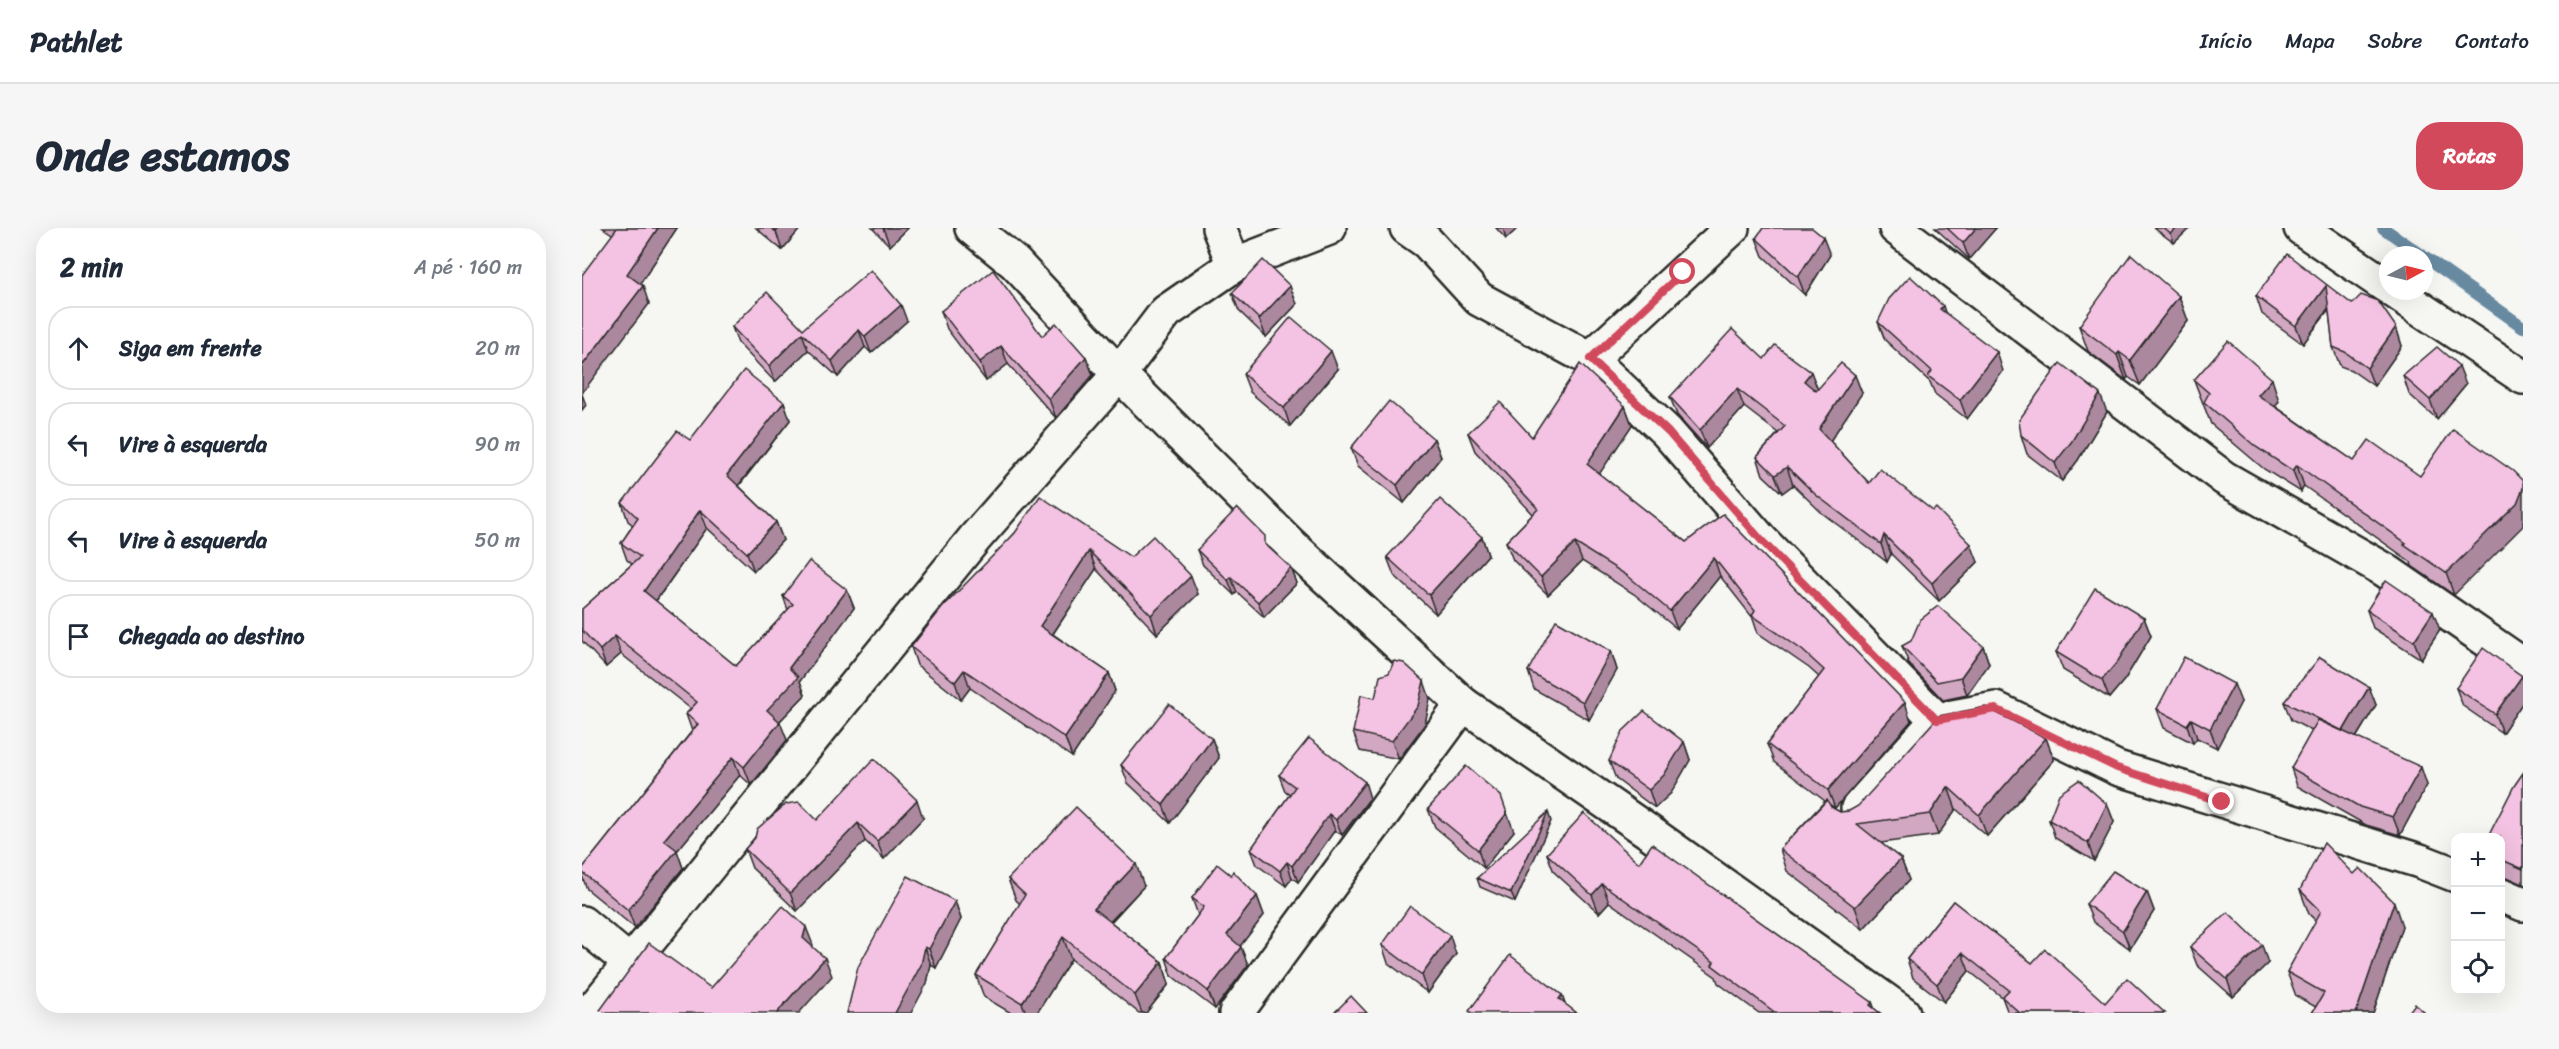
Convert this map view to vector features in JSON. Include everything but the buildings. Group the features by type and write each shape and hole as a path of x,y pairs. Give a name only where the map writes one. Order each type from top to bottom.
{"street":[{"path":"972,228 1015,263 1119,374 1290,544 1463,704 1640,826 1903,1013"},
{"path":"1219,228 1234,265"},
{"path":"590,1013 629,962 975,538 1119,374 1166,312 1234,265 1329,228"},
{"path":"1407,228 1427,242 1479,299 1590,359 1668,432 1761,540 1937,720"},
{"path":"1590,359 1732,228"},
{"path":"1896,228 2224,478 2385,570 2523,664"},
{"path":"2301,228 2379,281"},
{"path":"2408,300 2523,377"},
{"path":"1236,1013 1463,704"},
{"path":"1852,815 1937,720 1996,709 2117,768 2420,861 2451,873"},
{"path":"2505,896 2523,904"},
{"path":"582,922 629,962"}],"waterway":[{"path":"2383,228 2409,246"},
{"path":"2433,263 2523,327"}],"route":[{"path":"1683,272 1590,359 1668,432 1761,540 1937,720 1996,709 2117,768 2222,802"}]}
